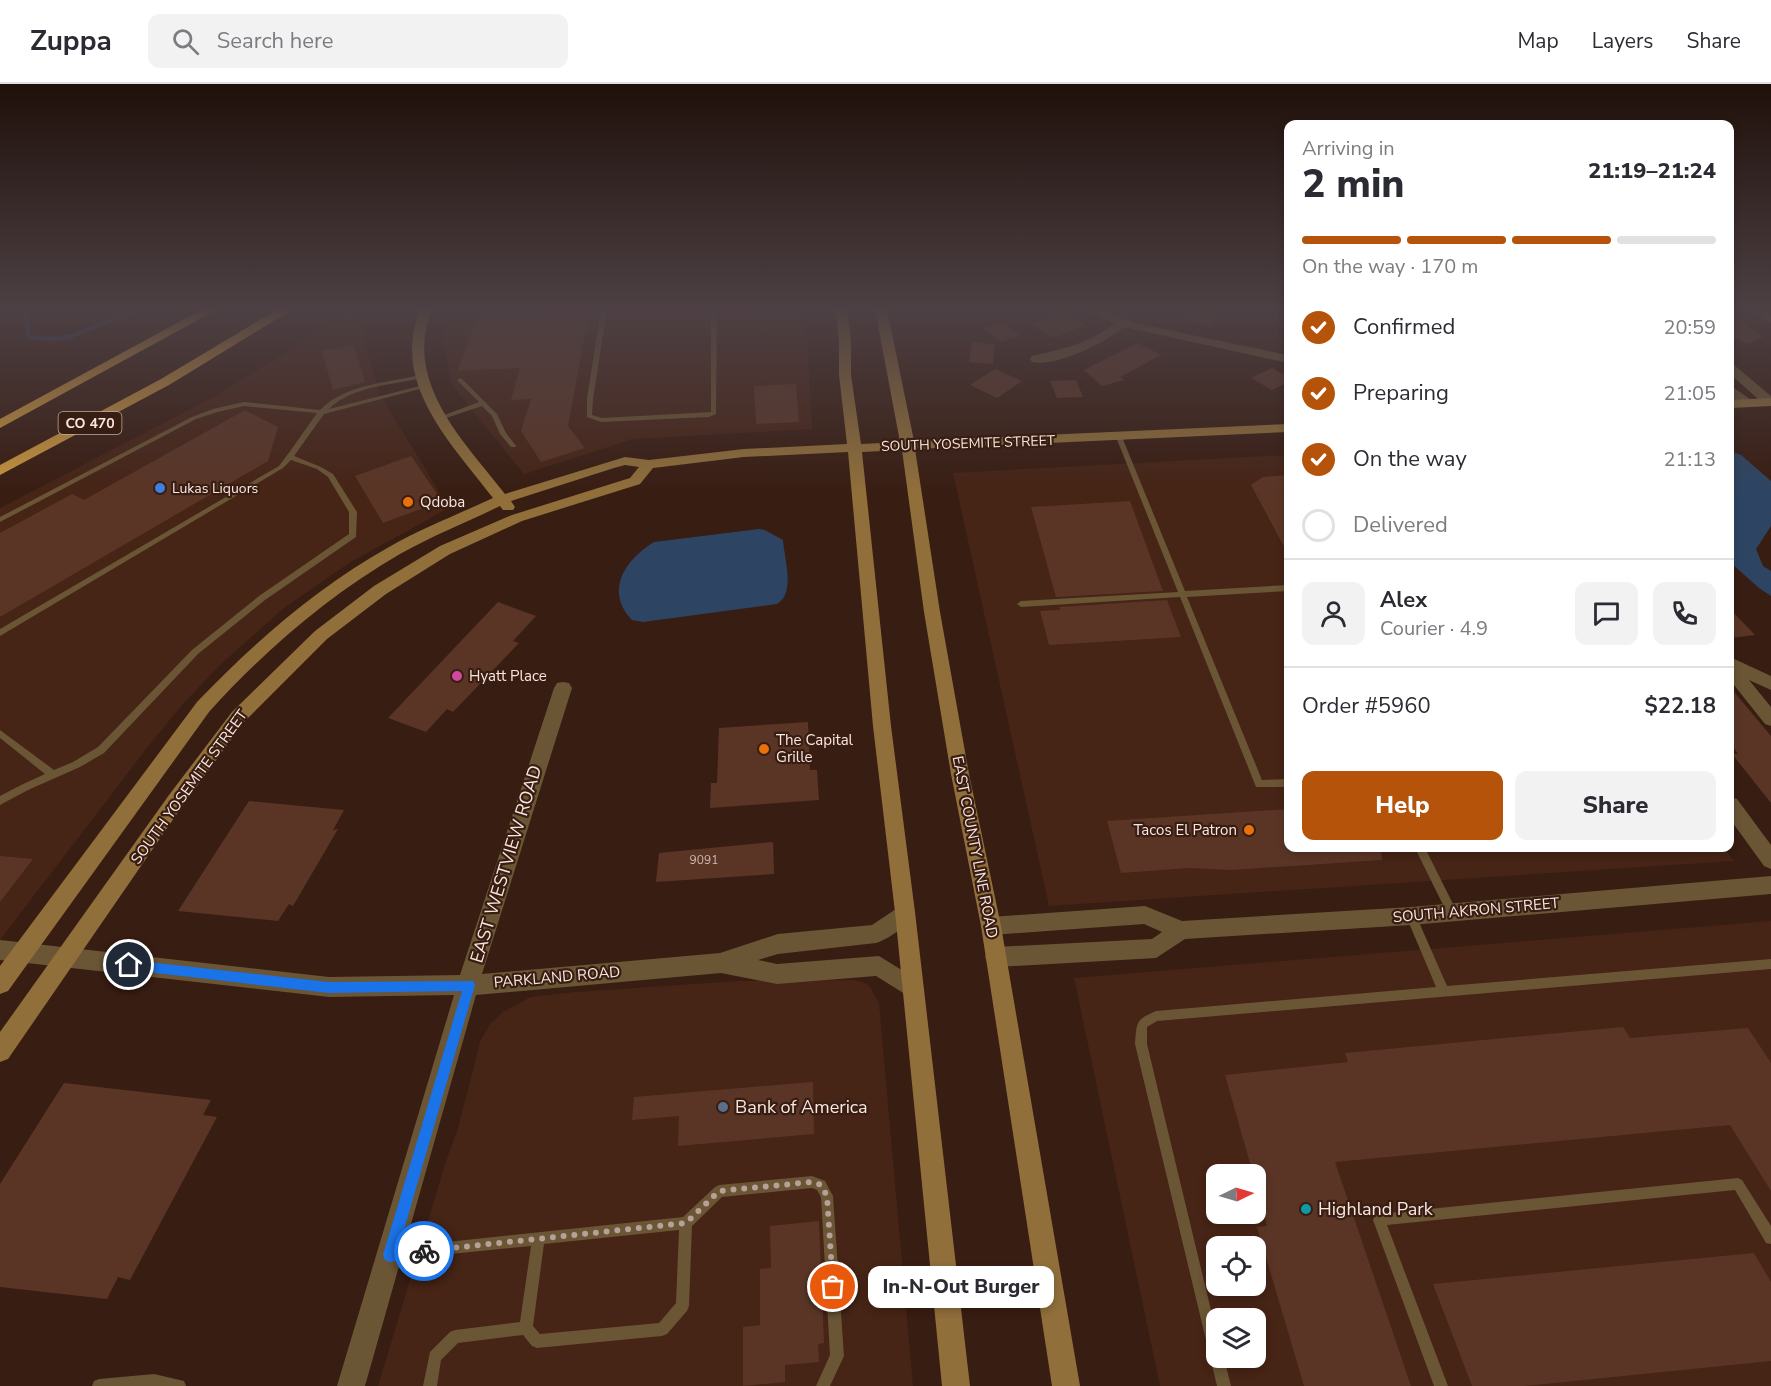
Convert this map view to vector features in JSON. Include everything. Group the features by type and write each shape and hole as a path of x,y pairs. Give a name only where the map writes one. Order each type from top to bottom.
{"highway":[{"name":"CO 470","path":"0,424 100,370"},
{"name":"CO 470","path":"0,471 185,370"}],"main road":[{"path":"421,370 422,382 441,418 517,518"},
{"path":"845,370 855,447 882,726 905,912 956,1386"},
{"name":"EAST COUNTY LINE ROAD","path":"893,370 908,446 952,728 991,926 1066,1386"},
{"path":"1734,404 1771,402"},
{"name":"SOUTH YOSEMITE STREET","path":"0,984 203,707 255,654 323,598 376,562 429,532 503,499 625,461 649,464 716,455 855,447 1284,428"},
{"name":"SOUTH YOSEMITE STREET","path":"0,1051 238,717 266,687 329,629 380,590 445,550 517,518 634,481 649,464"}],"street":[{"path":"1734,371 1771,402"},
{"path":"1734,392 1746,403"},
{"path":"1734,665 1771,684"},
{"path":"1734,674 1771,719"},
{"name":"EAST WESTVIEW ROAD","path":"351,1386 469,985 563,688"},
{"path":"1734,810 1771,860"},
{"name":"SOUTH AKRON STREET","path":"991,926 1145,915 1181,930 1411,916 1771,885"},
{"name":"PARKLAND ROAD","path":"0,950 329,987 469,985 720,963 778,944 876,934 905,912"},
{"path":"996,957 1156,948 1181,930"},
{"name":"PARKLAND ROAD","path":"720,963 777,974 879,966 913,989"}],"lane":[{"path":"595,370 590,416 601,420 714,413 714,370"},
{"path":"460,380 495,415 503,434 513,446"},
{"path":"0,520 194,418 215,410 244,404 323,412 422,382"},
{"path":"0,633 272,472 290,457 330,404 343,397 422,382"},
{"path":"441,418 483,403"},
{"path":"1119,437 1259,784 1284,783"},
{"path":"0,801 52,774 90,758 101,750 195,652 262,598 353,535 353,512 331,476 319,468 290,457"},
{"path":"1021,604 1284,588"},
{"path":"0,733 52,774"},
{"path":"1422,852 1452,912"},
{"path":"1411,916 1444,992"},
{"path":"1206,1312 1141,1044 1142,1024 1156,1016 1771,964"},
{"path":"390,1255 686,1223 719,1191 812,1182 821,1185 827,1196 837,1356 823,1386"},
{"path":"1441,1386 1379,1220 1738,1184 1771,1238"},
{"path":"538,1239 526,1328 537,1341 662,1329 682,1306 686,1223"},
{"path":"430,1386 435,1357 455,1337 526,1328"},
{"path":"1220,1368 1224,1386"},
{"path":"99,1386 154,1382 179,1386"}],"shaded area":[{"path":"258,370 373,370 379,393 449,508 349,563 284,608 220,665 183,704 150,744 0,940 0,508 212,398"},
{"path":"449,370 809,370 812,429 633,439 524,474 452,385"},
{"path":"1284,455 1284,852 1727,852 1734,861 1049,906 953,473"},
{"path":"1771,921 1771,1386 1160,1386 1074,978"},
{"path":"854,980 870,987 879,1003 913,1386 378,1386 458,1128 480,1042 490,1024 503,1012 530,997 575,992 738,981"}],"water":[{"path":"1734,452 1741,455 1771,481 1771,526 1756,549 1763,566 1771,571 1771,596 1734,566"},
{"path":"759,529 783,540 788,584 783,599 777,604 643,622 632,620 624,609 619,587 622,577 634,558 654,542"}],"building":[{"path":"327,370 361,370 365,382 333,390"},
{"path":"520,370 578,370 568,426 585,448 541,462 521,431 531,399 511,400"},
{"path":"994,370 1022,381 997,398 970,385"},
{"path":"1084,370 1133,370 1120,377 1124,380 1102,386"},
{"path":"1268,370 1275,370 1284,375 1284,384 1272,390 1251,378"},
{"path":"1076,380 1083,397 1057,398 1050,381"},
{"path":"796,384 799,422 756,424 754,386"},
{"path":"245,410 278,427 268,461 0,617 0,533 72,494 84,500"},
{"path":"411,456 442,501 383,523 355,476"},
{"path":"1284,475 1284,547 1251,485 1263,477"},
{"path":"1130,501 1163,591 1056,597 1031,507"},
{"path":"1167,600 1181,637 1049,645 1040,611 1060,610 1059,607"},
{"name":"Hyatt Place","path":"498,602 536,616 513,641 519,643 453,712 447,709 426,732 388,718"},
{"path":"1734,613 1755,635 1734,638"},
{"path":"1734,692 1771,736 1771,803 1734,757 1734,754 1738,754 1734,748"},
{"name":"The Capital Grille","path":"808,722 810,770 817,770 819,800 710,808 711,783 717,783 719,728"},
{"path":"249,801 344,810 333,830 338,829 293,906 289,904 278,921 178,911"},
{"path":"1284,809 1284,852 1381,852 1382,860 1231,870 1189,868 1121,873 1107,821"},
{"path":"773,842 774,874 656,882 659,853"},
{"path":"0,856 33,859 0,902"},
{"name":"Highland Park","path":"1623,1027 1630,1038 1748,1028 1771,1063 1771,1191 1730,1125 1335,1162 1411,1386 1304,1386 1266,1257 1266,1236 1260,1236 1257,1227 1267,1226 1266,1164 1250,1164 1225,1075 1348,1062 1345,1053"},
{"name":"Bank of America","path":"813,1082 814,1134 678,1146 679,1116 632,1120 634,1097"},
{"path":"64,1083 211,1100 203,1115 217,1117 130,1280 118,1277 107,1299 0,1287 0,1184"},
{"path":"819,1221 824,1343 818,1344 819,1362 785,1365 785,1382 743,1386 743,1327 760,1325 760,1269 771,1268 770,1226"},
{"path":"1754,1253 1771,1282 1771,1361 1525,1386 1472,1386 1433,1284"}],"way so far":[{"path":"424,1251 686,1223 719,1191 812,1182 821,1185 827,1196 833,1287"}],"place":[{"name":"Lukas Liquors","path":"160,488"},
{"name":"Qdoba","path":"408,502"},
{"name":"Hyatt Place","path":"457,676"},
{"name":"The Capital Grille","path":"764,749"},
{"name":"Tacos El Patron","path":"1249,830"},
{"name":"Bank of America","path":"723,1107"},
{"name":"Highland Park","path":"1306,1209"},
{"name":"In-N-Out Burger","path":"833,1287"}],"route":[{"path":"129,965 329,987 469,985 390,1255 424,1251"}]}
